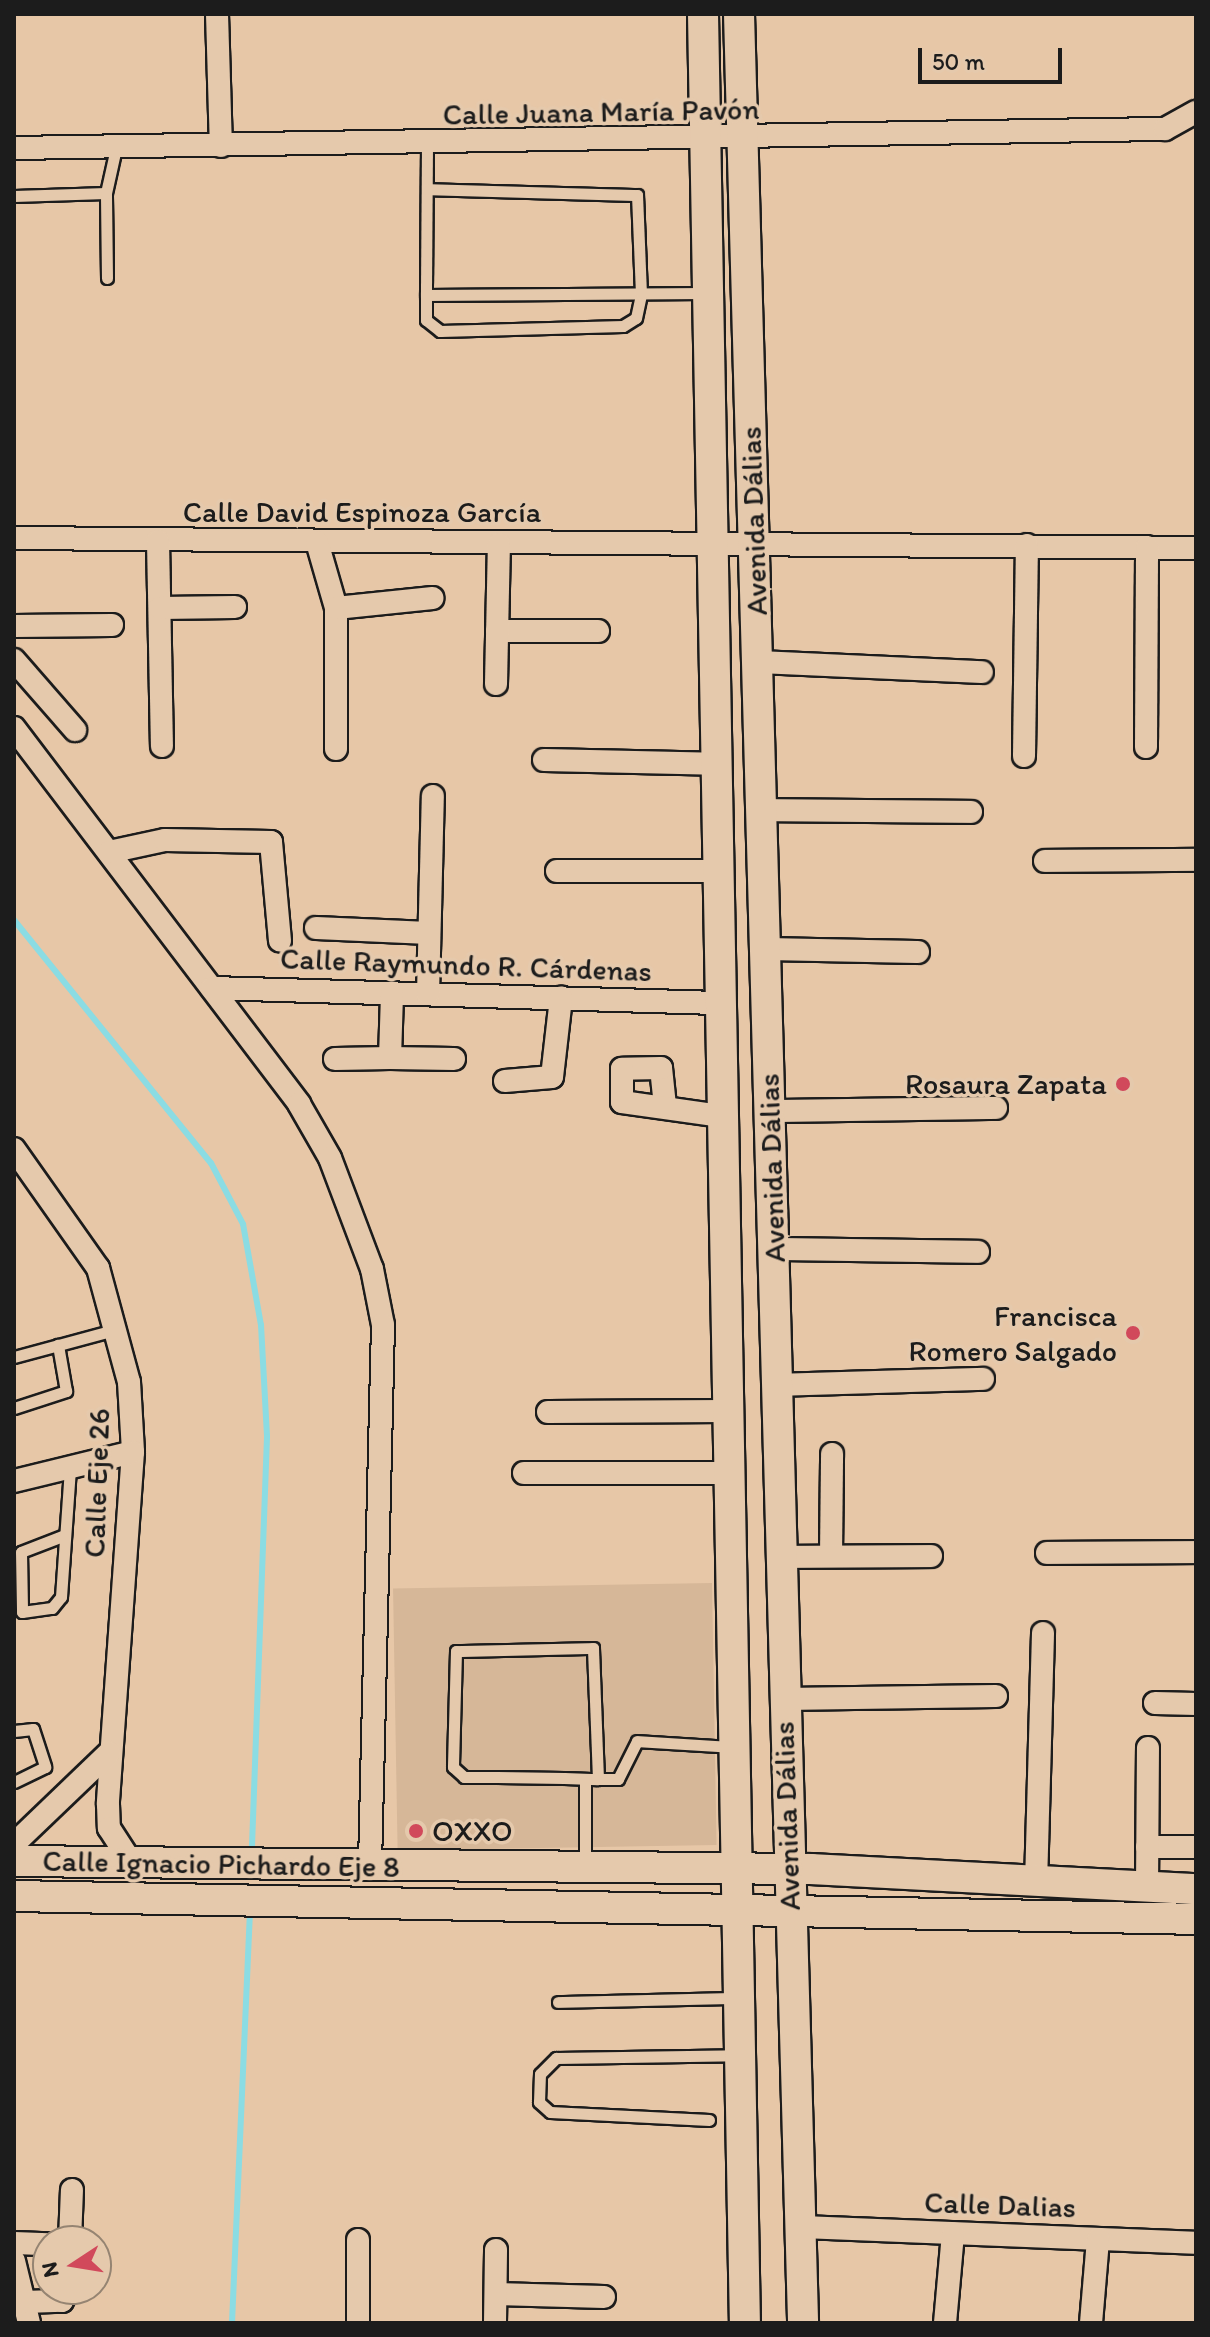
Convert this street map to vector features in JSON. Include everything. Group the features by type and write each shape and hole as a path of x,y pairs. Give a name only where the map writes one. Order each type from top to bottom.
{"main road":[{"name":"Avenida Dálias","path":"703,14 721,1217 745,2323"},
{"name":"Avenida Dálias","path":"739,14 774,1217 788,1869 803,2323"},
{"path":"714,774 762,798"},
{"path":"721,1217 774,1217"},
{"path":"730,1607 782,1608"},
{"name":"Calle Ignacio Pichardo Eje 8","path":"14,1861 585,1870 788,1869 1036,1884 1196,1889"},
{"path":"515,1869 516,1903"},
{"name":"Calle Ignacio Pichardo Eje 8","path":"14,1896 735,1907 790,1912 1196,1919"}],"street":[{"path":"217,14 221,146"},
{"name":"Calle Juana María Pavón","path":"14,148 705,141 1165,129 1192,116"},
{"name":"Calle David Espinoza García","path":"14,538 499,544 755,541"},
{"path":"158,541 162,746"},
{"path":"755,541 1196,548"},
{"path":"317,542 336,608 336,749"},
{"path":"496,684 499,544"},
{"path":"1024,756 1027,545"},
{"path":"1146,747 1147,547"},
{"path":"336,608 432,598"},
{"path":"160,608 235,607"},
{"path":"14,626 112,625"},
{"path":"497,631 598,631"},
{"path":"14,660 75,730"},
{"path":"759,662 982,672"},
{"path":"14,728 299,1104 330,1158 372,1269 383,1325 370,1865"},
{"path":"544,760 714,774"},
{"path":"428,994 433,796"},
{"path":"762,798 971,812"},
{"path":"109,852 165,840 271,842 280,941"},
{"path":"1045,861 1196,860"},
{"path":"557,871 715,871"},
{"path":"316,928 429,933"},
{"path":"766,949 918,952"},
{"name":"Calle Raymundo R. Cárdenas","path":"212,988 718,1003"},
{"path":"390,1058 392,993"},
{"path":"505,1081 552,1077 561,998"},
{"path":"335,1059 454,1059"},
{"path":"665,1106 720,1116"},
{"path":"771,1111 996,1108"},
{"name":"Calle Eje 26","path":"14,1149 84,1241 119,1329 133,1452 109,1753 109,1828 131,1862"},
{"path":"774,1249 978,1252"},
{"path":"777,1385 983,1379"},
{"path":"548,1412 726,1411"},
{"path":"14,1481 133,1452"},
{"path":"831,1556 832,1454"},
{"path":"524,1473 727,1473"},
{"path":"1047,1553 1196,1552"},
{"path":"781,1557 931,1556"},
{"path":"1036,1884 1043,1633"},
{"path":"784,1699 996,1696"},
{"path":"1155,1703 1196,1704"},
{"path":"1147,1888 1148,1748"},
{"path":"14,1844 109,1753"},
{"path":"1147,1847 1196,1847"},
{"path":"71,2225 72,2190"},
{"name":"Calle Dalias","path":"801,2227 1196,2243"},
{"path":"945,2323 953,2233"},
{"path":"1091,2323 1098,2239"},
{"path":"358,2240 358,2323"},
{"path":"495,2323 496,2250"},
{"path":"14,2261 26,2313 50,2305"},
{"path":"496,2294 604,2297"}],"lane":[{"path":"427,145 426,320 440,331 623,326 636,318 641,294 637,195 427,189"},
{"path":"107,278 106,193 116,148"},
{"path":"14,196 106,193"},
{"path":"426,295 706,293"},
{"path":"14,1357 119,1329"},
{"path":"14,1408 66,1391 58,1345"},
{"path":"65,1535 21,1552 22,1612 58,1604 65,1535 70,1467"},
{"path":"585,1870 591,1779 593,1648 456,1651 456,1773 591,1779 625,1776 637,1741 734,1747"},
{"path":"14,1731 33,1729 45,1767 14,1782"},
{"path":"558,2002 737,1998"},
{"path":"709,2120 550,2112 539,2102 540,2074 556,2058 738,2055"}],"shaded area":[{"path":"712,1583 717,1845 398,1851 393,1589"}],"waterway":[{"path":"14,920 211,1163 243,1224 261,1325 267,1437 252,1856"},
{"path":"232,2323 250,1911"}],"place":[{"name":"Rosaura Zapata","path":"1123,1084"},
{"name":"Francisca Romero Salgado","path":"1133,1333"},
{"name":"OXXO","path":"416,1831"}]}
